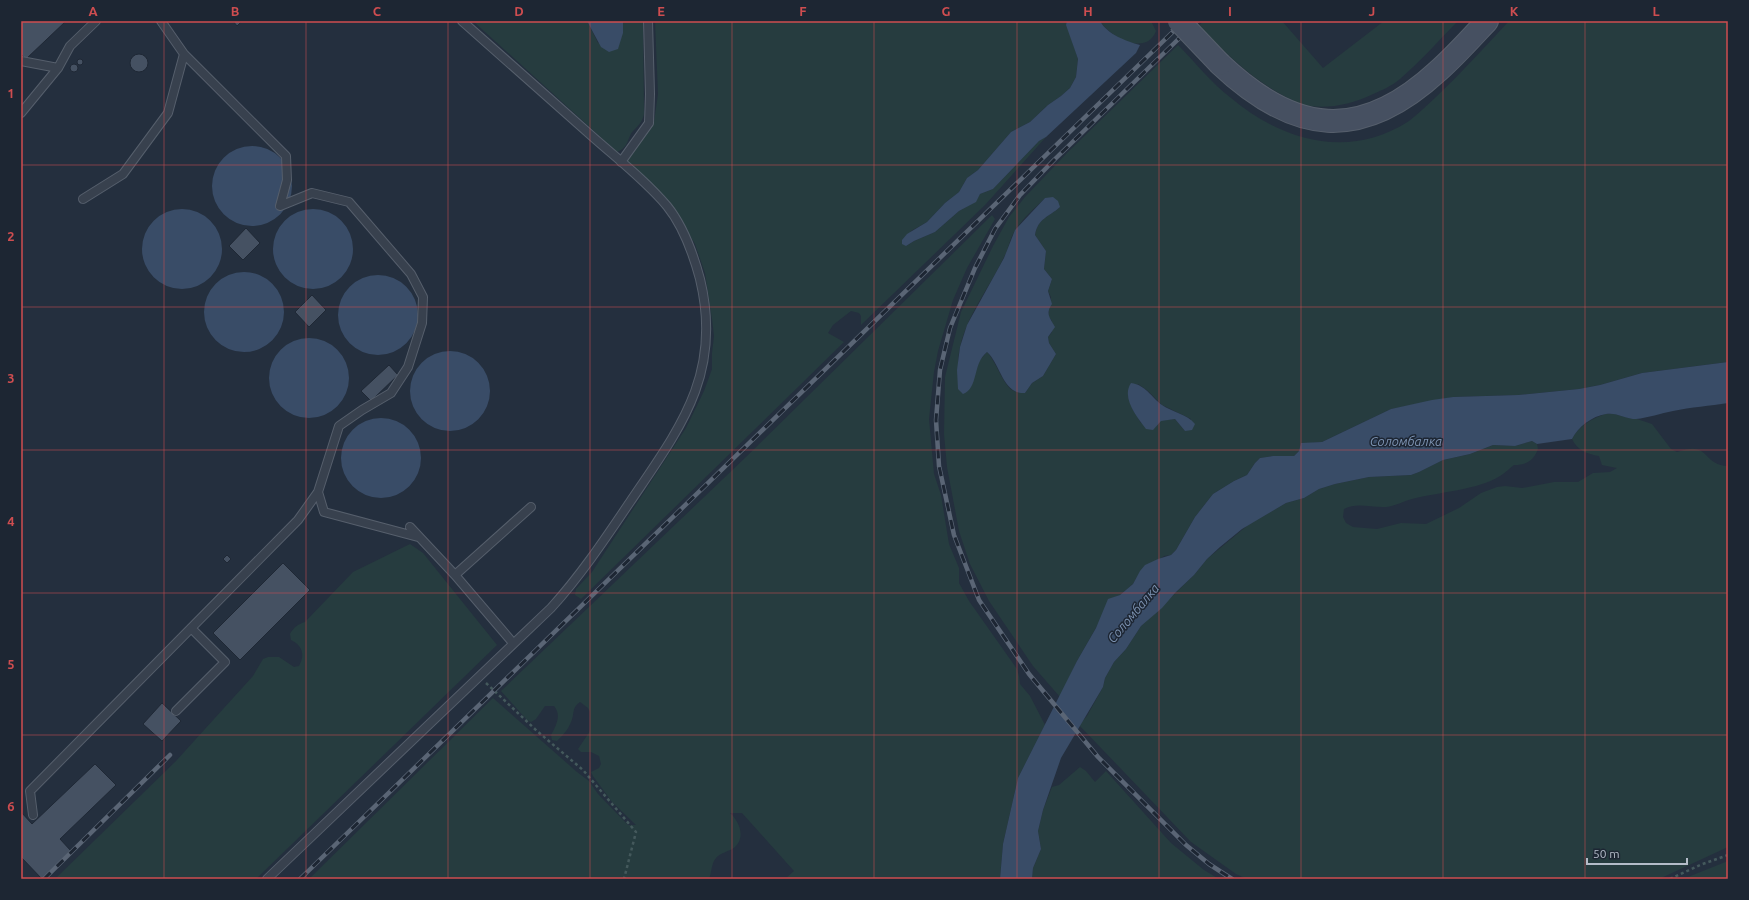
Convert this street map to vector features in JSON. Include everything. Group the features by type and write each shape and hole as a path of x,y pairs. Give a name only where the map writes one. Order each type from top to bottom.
{"main road":[{"path":"1179,21 1220,64 1253,92 1290,113 1316,120 1341,121 1378,113 1399,101 1438,71 1487,21"}],"lane":[{"path":"21,113 58,68 70,46 96,21"},
{"path":"33,815 30,791 298,520 318,492 339,426 391,393 408,367 422,323 423,297 411,274 349,202 312,193 280,206 287,180 286,156 184,54 161,21"},
{"path":"267,879 479,675 551,608 570,587 587,565 675,434 690,406 700,376 706,346 707,320 703,293 695,261 684,232 667,207 621,162 462,21"},
{"path":"621,162 649,123 650,94 648,21"},
{"path":"83,199 123,174 168,113 184,54"},
{"path":"21,61 58,68"},
{"path":"318,492 324,512 418,537"},
{"path":"455,575 531,507"},
{"path":"410,527 455,575 513,644"},
{"path":"176,711 225,662 191,628"}],"path":[{"path":"479,675 493,692 583,770 636,832 624,879"},
{"path":"1670,879 1700,865 1728,855"}],"green space":[{"path":"473,21 587,21 598,43 621,38 623,21 643,21 644,114 639,125 632,132 624,147 617,152"},
{"path":"655,21 1067,21 1078,59 1076,77 1070,88 1048,105 1030,122 1011,132 978,170 967,178 959,192 945,203 927,222 911,231 906,246 935,232 959,211 975,202 980,194 993,189 1039,141 1046,137 985,205 861,325 861,316 859,313 851,311 833,325 828,333 844,342 581,599 575,595 576,589 592,572 686,428 704,391 712,369 714,336 712,319 705,273 695,244 675,211 647,179 626,161 654,122 658,94"},
{"path":"1100,21 1151,21 1156,31 1151,39 1144,43 1128,42 1112,33"},
{"path":"1203,21 1282,21 1323,68 1384,21 1458,21 1415,65 1393,84 1353,102 1334,106 1315,107 1297,102 1257,79 1232,59 1199,26"},
{"path":"1509,21 1728,21 1728,362 1642,373 1600,385 1579,389 1518,395 1453,397 1391,409 1322,442 1301,444 1299,451 1294,456 1273,456 1260,458 1247,475 1213,494 1195,517 1176,550 1171,555 1164,556 1137,577 1133,584 1120,595 1113,598 1077,661 1060,697 1033,666 989,601 970,564 959,531 947,467 944,434 945,377 961,312 993,246 1009,217 1025,197 1068,152 1178,45 1217,86 1251,113 1272,125 1294,134 1317,140 1340,142 1363,140 1386,133 1409,121 1473,60","holes":["1045,198 1060,207 1041,221 1036,229 1035,235 1046,251 1044,269 1052,279 1048,291 1051,297 1048,316 1052,321 1052,332 1048,337 1049,343 1056,354 1043,376 1032,383 1025,393 1022,393 1013,391 1009,387 987,352 979,361 975,374 958,362 960,348 969,321 998,270 1014,232 1026,217","1138,384 1148,391 1162,405 1191,419 1185,431 1175,419 1141,423 1133,410 1128,396"]},
{"path":"992,215 995,219 967,268 953,300 938,351 934,372 929,419 934,474 941,495 949,544 959,568 959,583 969,601 1017,669 1020,684 1030,696 1045,725 1018,778 1003,844 1000,879 785,879 794,871 742,813 730,813 736,820 740,829 740,839 735,847 720,854 716,858 713,863 709,879 309,879 493,698 589,781 598,794 628,825 636,825 612,802 593,776 591,772 599,768 601,764 599,756 591,752 581,752 578,749 590,731 590,712 588,708 580,702 577,704 568,728 557,741 552,740 551,735 558,717 558,713 554,706 545,706 536,719 531,722 527,720 501,691 746,457"},
{"path":"1605,414 1614,414 1652,424 1671,449 1677,452 1695,449 1701,451 1713,461 1728,466 1728,847 1659,879 1247,879 1236,874 1191,842 1079,725 1087,716 1103,687 1105,678 1114,662 1126,649 1141,626 1194,575 1207,559 1248,525 1286,503 1304,498 1319,489 1369,477 1411,475 1443,460 1470,454 1493,445 1515,446 1532,441 1537,444 1538,449 1532,459 1526,463 1514,465 1500,476 1481,485 1412,499 1390,506 1349,507 1344,509 1343,517 1346,523 1353,527 1377,529 1401,523 1426,524 1459,508 1481,493 1497,487 1505,486 1522,488 1554,482 1578,482 1593,473 1610,472 1617,468 1602,465 1599,456 1583,451 1574,443 1572,439 1582,426"},
{"path":"410,544 423,553 497,645 256,879 55,879 176,761 253,676 263,659 268,657 279,657 294,667 299,666 302,658 302,651 295,642 291,640 291,632 298,625 305,622 353,572"},
{"path":"1080,767 1086,771 1095,782 1106,771 1171,843 1204,870 1219,879 1032,879 1033,868 1041,849 1038,831 1043,810 1052,787 1059,785"},
{"path":"1728,861 1728,879 1683,879"}],"water":[{"path":"587,21 623,21 623,33 618,49 609,52 601,47"},
{"path":"1067,21 1100,21 1112,34 1140,45 1136,53 1046,137 1039,141 993,189 980,194 976,202 959,211 935,232 906,246 902,244 902,240 907,234 927,222 945,203 959,192 967,178 978,170 1011,132 1030,122 1048,105 1070,88 1076,77 1078,59 1066,25"},
{"path":"252,146 267,149 280,158 289,171 292,186 289,201 280,214 267,223 252,226 237,223 224,214 215,201 212,186 215,171 224,158 237,149"},
{"path":"1053,197 1058,201 1060,207 1041,221 1036,229 1035,235 1046,251 1044,269 1052,279 1048,291 1052,304 1049,313 1055,327 1048,337 1049,343 1056,354 1043,376 1032,383 1025,393 1012,389 1007,384 987,352 979,363 971,387 963,394 958,389 957,370 960,347 967,325 1004,258 1015,230 1045,198"},
{"path":"182,209 197,212 210,221 219,234 222,249 219,264 210,277 197,286 182,289 167,286 154,277 145,264 142,249 145,234 154,221 167,212"},
{"path":"313,209 328,212 341,221 350,234 353,249 350,264 341,277 328,286 313,289 298,286 285,277 276,264 273,249 276,234 285,221 298,212"},
{"path":"244,272 259,275 272,284 281,297 284,312 281,327 272,340 259,349 244,352 229,349 216,340 207,327 204,312 207,297 216,284 229,275"},
{"path":"378,275 393,278 406,287 415,300 418,315 415,330 406,343 393,352 378,355 363,352 350,343 341,330 338,315 341,300 350,287 363,278"},
{"path":"309,338 324,341 337,350 346,363 349,378 346,393 337,406 324,415 309,418 294,415 281,406 272,393 269,378 272,363 281,350 294,341"},
{"path":"450,351 465,354 478,363 487,376 490,391 487,406 478,419 465,428 450,431 435,428 422,419 413,406 410,391 413,376 422,363 435,354"},
{"name":"Соломбалка","path":"1728,362 1728,403 1668,412 1636,419 1614,414 1601,415 1586,423 1578,430 1572,439 1537,444 1532,441 1515,446 1493,445 1470,454 1443,460 1411,475 1369,477 1319,489 1304,498 1286,503 1242,529 1207,559 1194,575 1162,608 1141,626 1126,649 1114,662 1105,678 1103,687 1061,758 1043,810 1038,831 1041,849 1033,868 1032,879 1000,879 1003,844 1018,778 1077,661 1096,628 1108,599 1120,595 1133,584 1145,565 1171,555 1176,550 1195,517 1213,494 1247,475 1260,458 1273,456 1294,456 1299,451 1301,443 1322,442 1391,409 1432,400 1453,397 1518,395 1579,389 1600,385 1642,373"},
{"path":"1131,383 1141,386 1162,405 1170,410 1184,415 1192,421 1195,424 1192,430 1185,431 1175,419 1161,421 1153,430 1146,429 1131,407 1129,401 1128,389"},
{"path":"381,418 396,421 409,430 418,443 421,458 418,473 409,486 396,495 381,498 366,495 353,486 344,473 341,458 344,443 353,430 366,421"}],"building":[{"path":"21,21 66,21 26,59 21,54"},
{"path":"233,21 242,21 237,26"},
{"path":"139,54 145,57 148,63 145,69 139,72 133,69 130,63 133,57"},
{"path":"80,59 83,62 80,65 77,62"},
{"path":"74,64 77,65 77,71 74,72 71,71 70,68 71,65"},
{"path":"246,228 260,243 243,260 229,246"},
{"path":"312,295 326,310 309,327 295,312"},
{"path":"389,365 398,375 371,401 361,391"},
{"path":"227,555 231,559 227,563 223,559"},
{"path":"283,563 310,590 240,660 213,633"},
{"path":"162,703 181,721 162,741 143,724"},
{"path":"95,764 116,785 60,839 71,851 42,879 21,857 21,812 32,824"}],"railway":[{"path":"300,879 1184,21"},
{"path":"1197,21 1020,195 995,229 975,268 950,328 940,370 936,420 939,466 954,535 979,600 1029,674 1098,757 1186,845 1209,864 1232,879"},
{"path":"44,879 170,755"}]}
